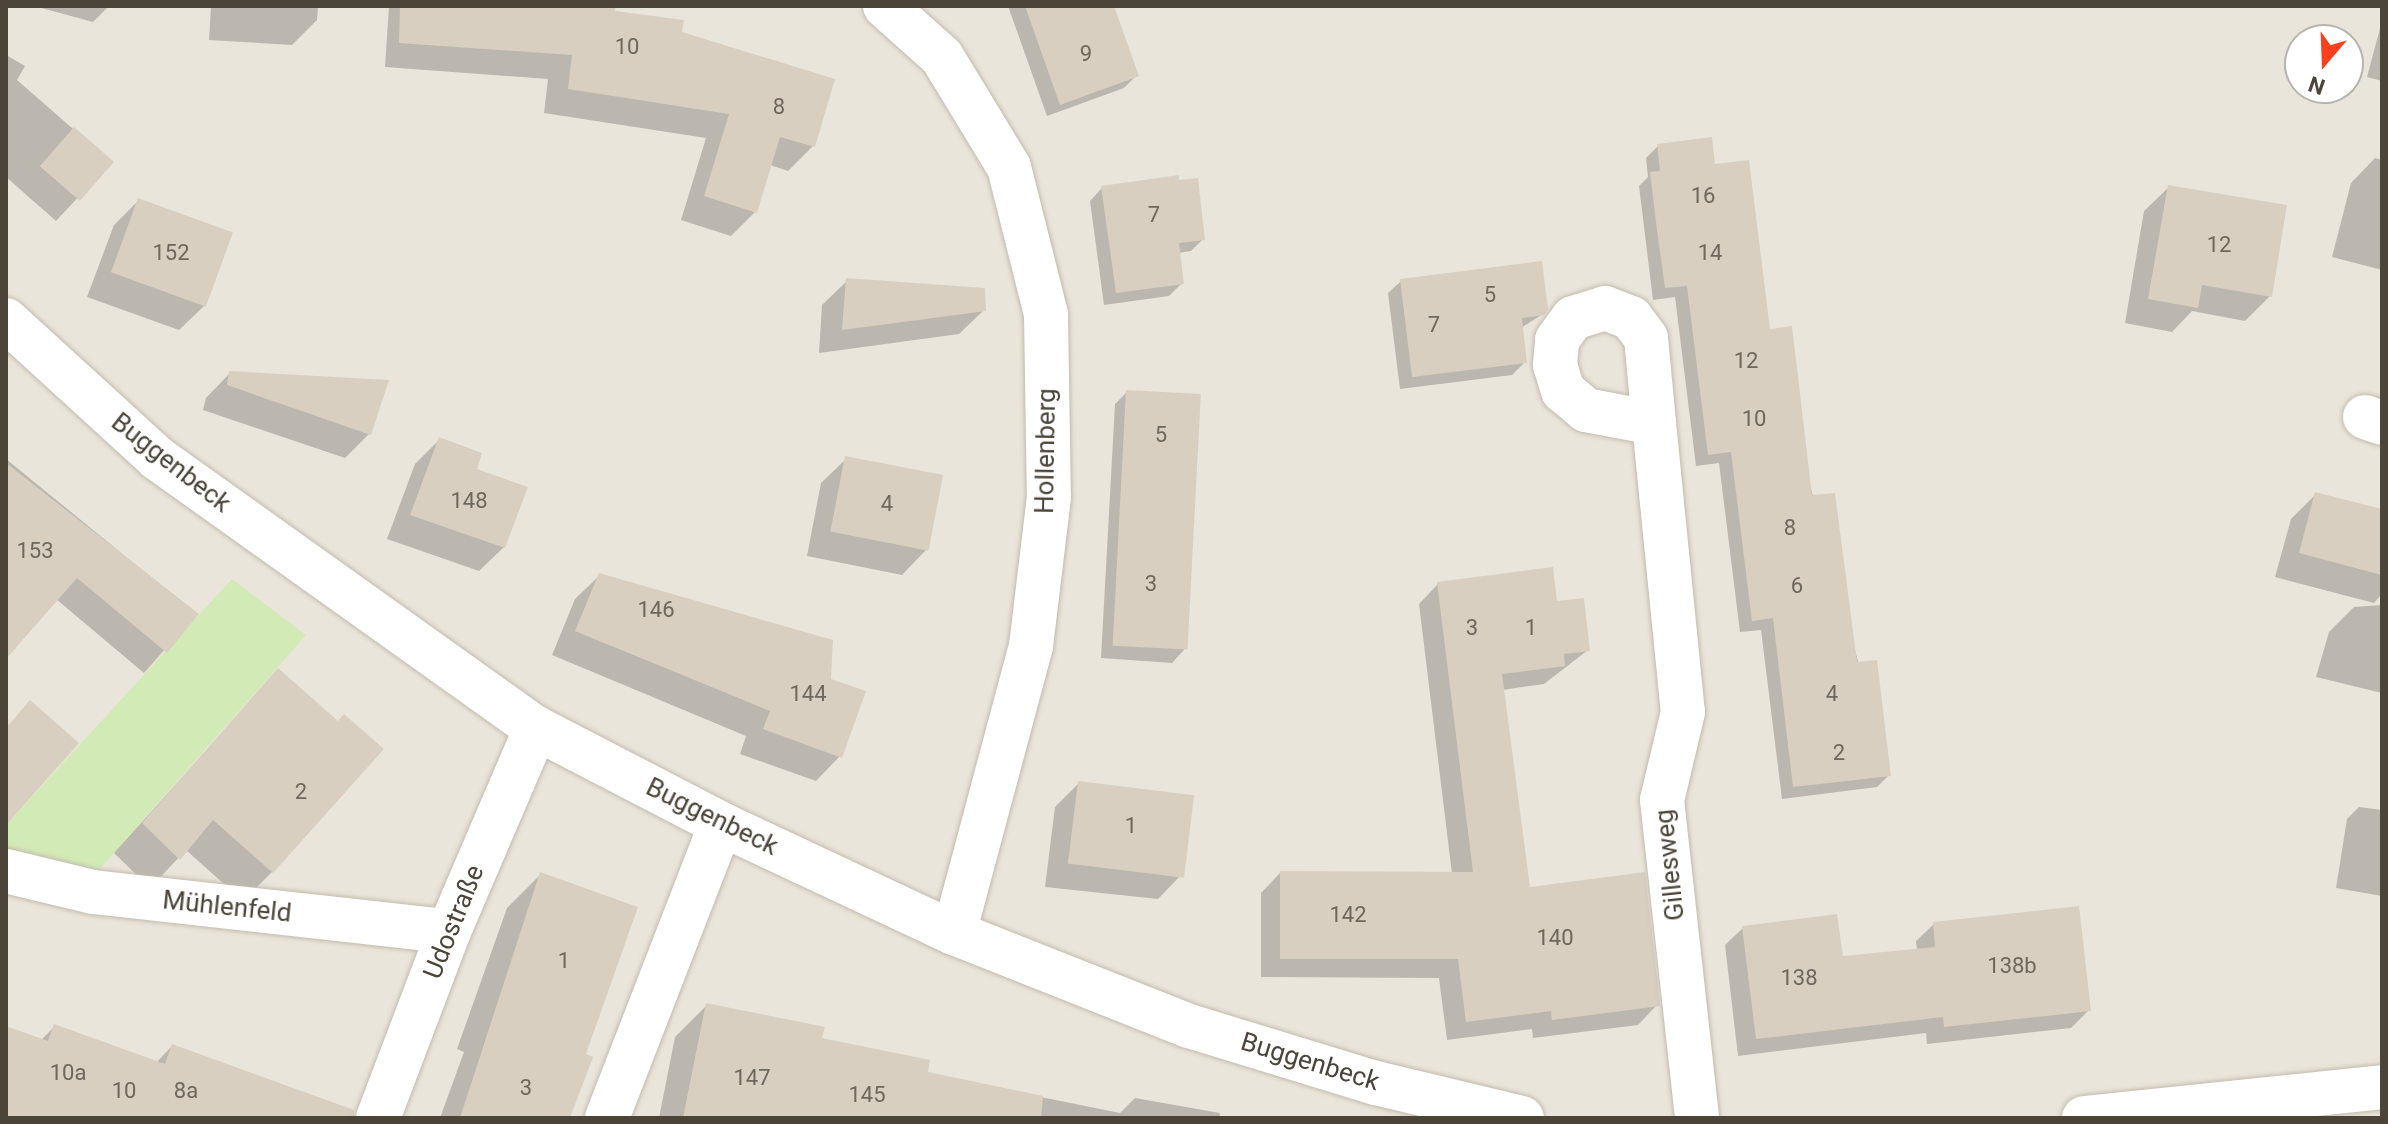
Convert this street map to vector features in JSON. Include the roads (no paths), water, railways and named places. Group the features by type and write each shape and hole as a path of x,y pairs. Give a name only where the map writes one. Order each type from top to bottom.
{"street":[{"name":"Hollenberg","path":"885,6 942,57 1009,167 1046,314 1049,497 1031,646 954,933"},
{"name":"Buggenbeck","path":"6,320 157,458 536,728 721,824 954,933 1189,1026 1376,1083 1522,1118"},
{"name":"Gillesweg","path":"1654,423 1683,712 1662,800 1697,1118"},
{"name":"Udostraße","path":"378,1118 449,931 536,728"},
{"path":"607,1118 721,824"},
{"name":"Mühlenfeld","path":"6,871 93,892 449,931"},
{"path":"2084,1118 2382,1087"}]}
